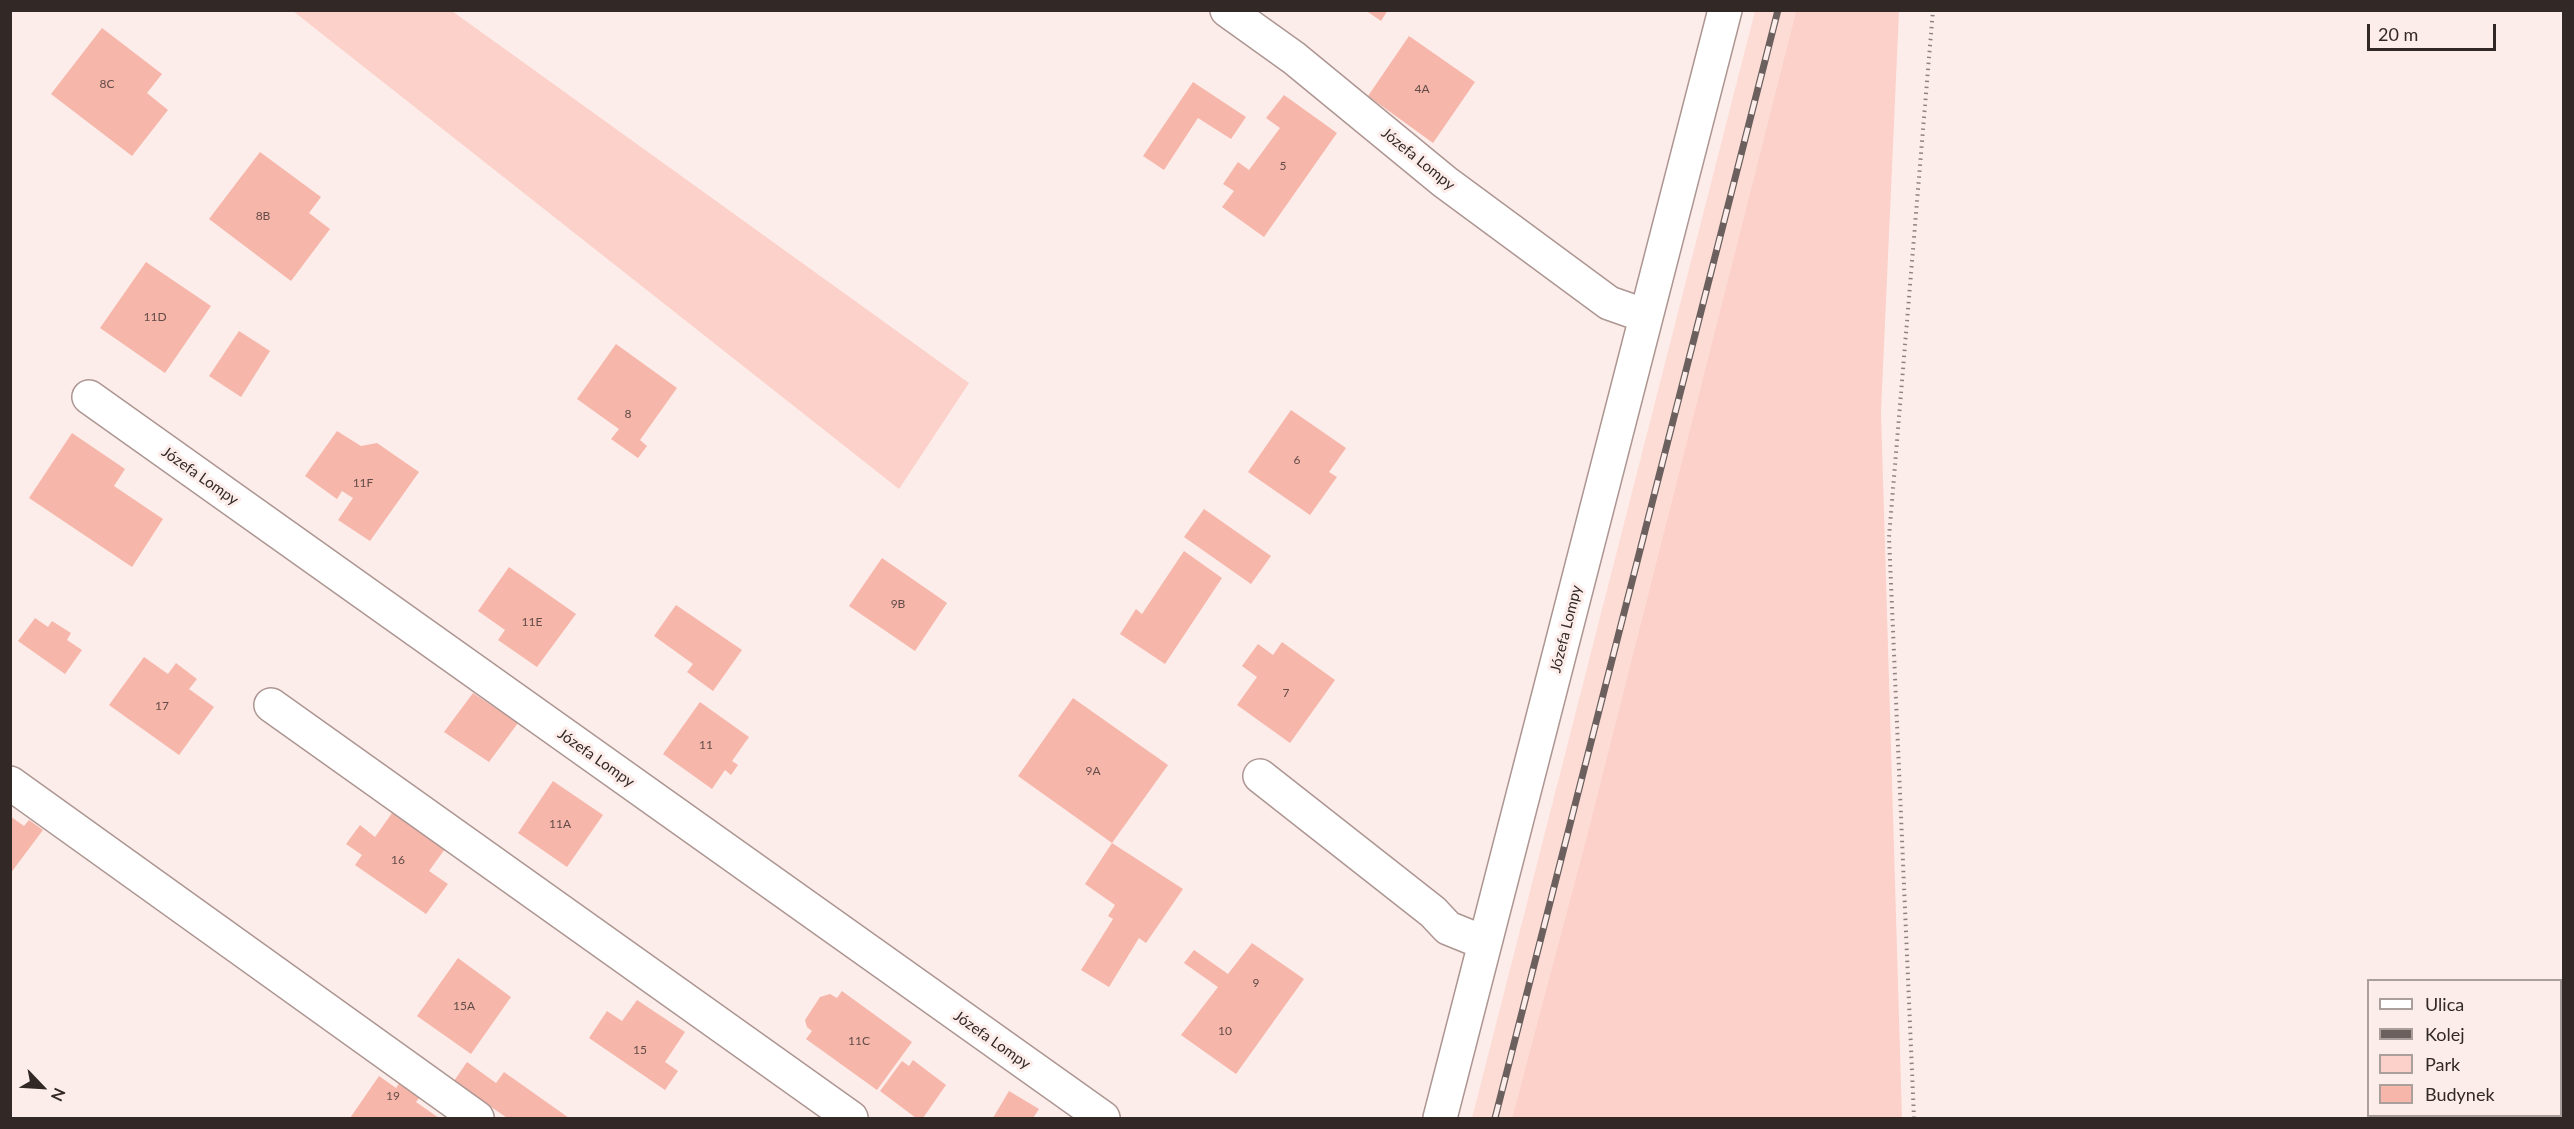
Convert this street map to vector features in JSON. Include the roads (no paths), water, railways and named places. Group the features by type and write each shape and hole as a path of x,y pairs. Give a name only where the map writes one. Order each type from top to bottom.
{"street":[{"name":"Józefa Lompy","path":"1227,10 1294,58 1445,182 1609,303 1646,316"},
{"name":"Józefa Lompy","path":"1440,1119 1725,10"},
{"name":"Józefa Lompy","path":"89,397 1103,1119"},
{"path":"271,705 851,1119"},
{"path":"1260,776 1433,912 1448,928 1465,937 1485,943"},
{"path":"10,783 477,1119"}],"railway":[{"path":"1495,1118 1778,10"}]}
